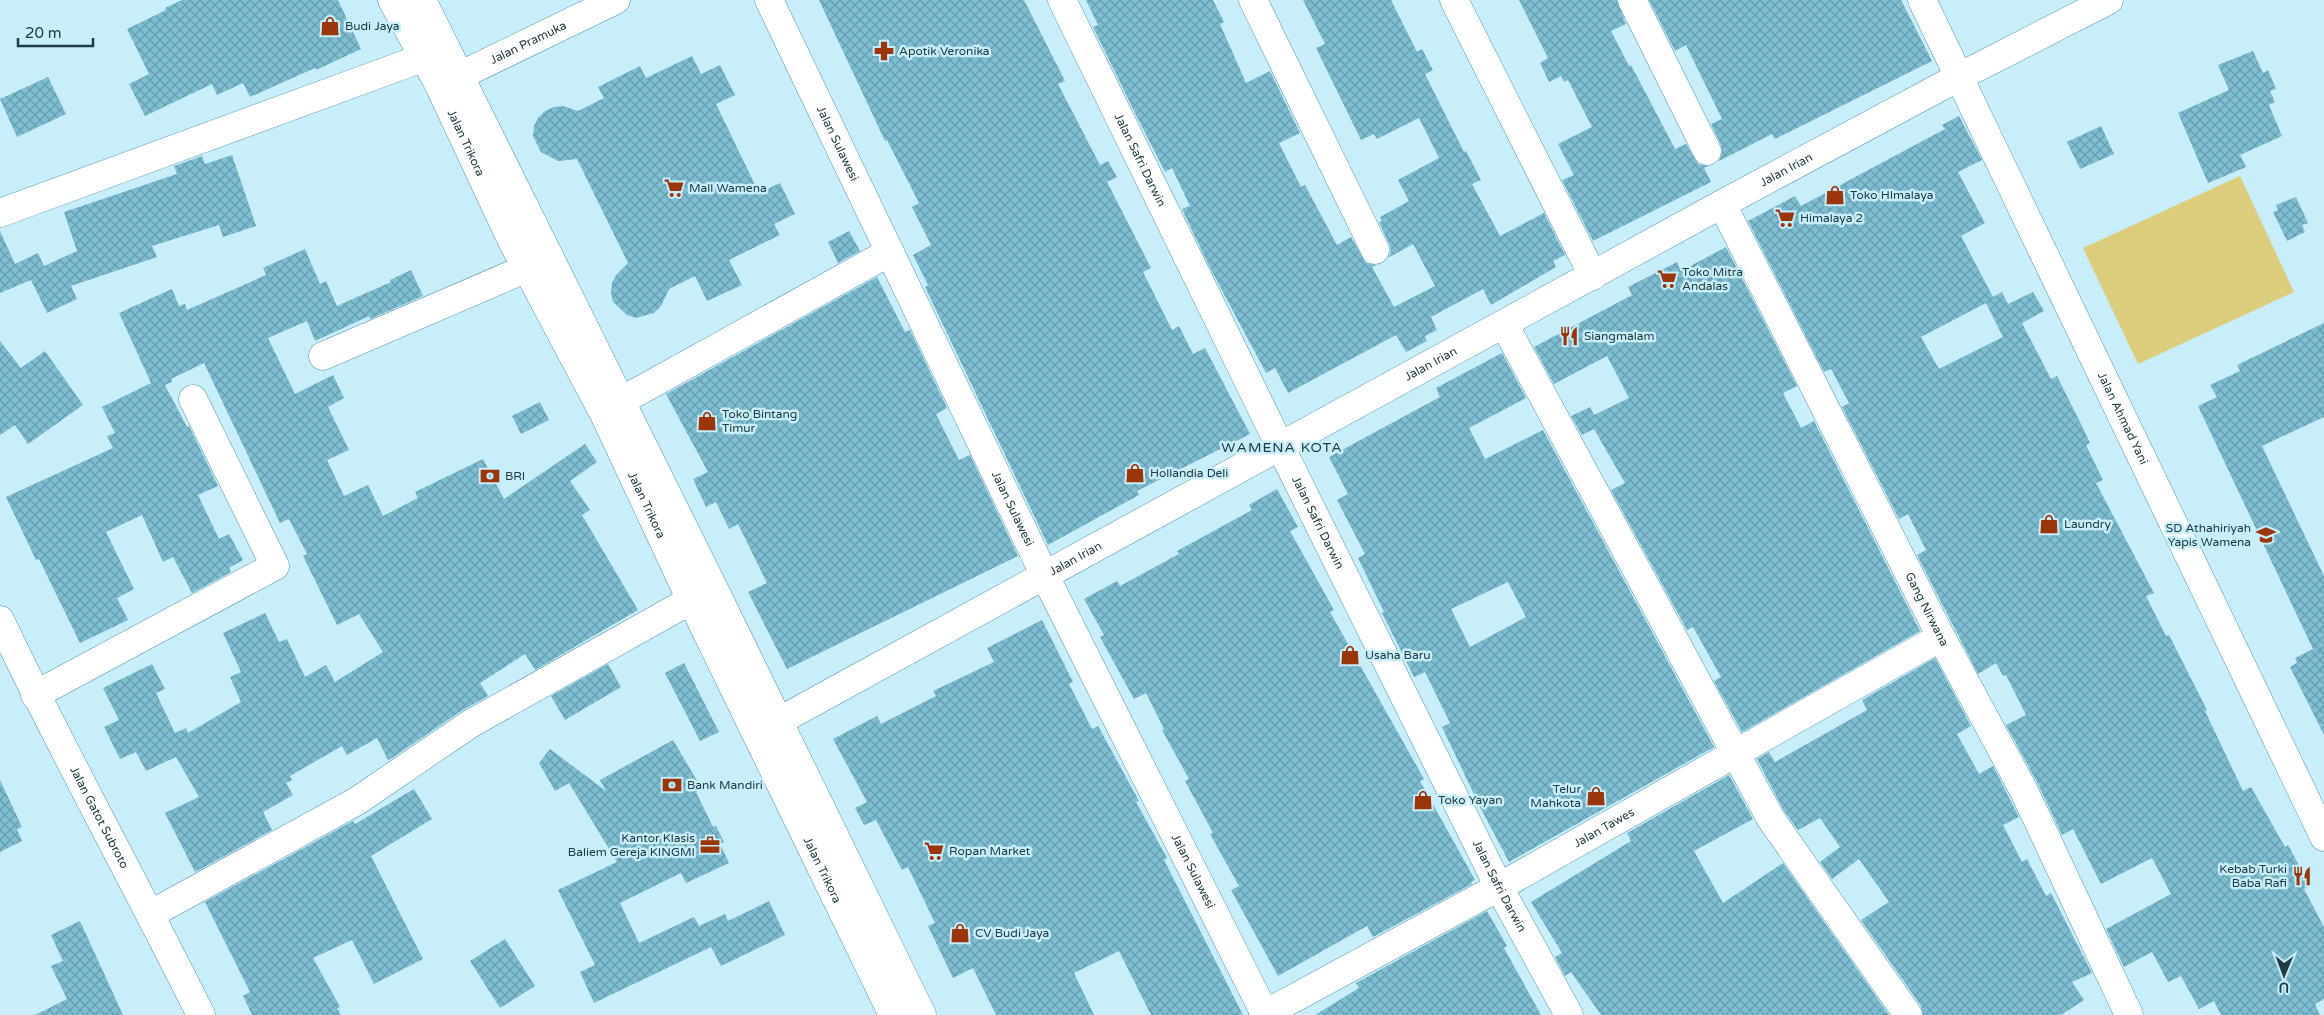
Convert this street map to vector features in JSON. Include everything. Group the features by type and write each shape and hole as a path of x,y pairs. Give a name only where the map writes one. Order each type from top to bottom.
{"main road":[{"name":"Jalan Trikora","path":"392,0 425,57 449,80"},
{"name":"Jalan Trikora","path":"422,0 449,80 538,264 605,416 690,600 766,728"},
{"name":"Jalan Pramuka","path":"449,80 616,0"},
{"name":"Jalan Sulawesi","path":"769,0 1044,574 1264,1014"},
{"name":"Jalan Safri Darwin","path":"1062,0 1280,446 1499,887 1569,1015"},
{"path":"1253,0 1376,250"},
{"path":"1454,0 1593,276"},
{"path":"1632,0 1707,150"},
{"name":"Jalan Ahmad Yani","path":"1922,0 2324,837"},
{"name":"Jalan Irian","path":"766,728 1722,204 1959,76 2109,0"},
{"path":"0,213 425,57"},
{"name":"Gang Nirwana","path":"1722,204 1941,637 2024,791 2129,1015"},
{"path":"621,401 890,252"},
{"name":"Jalan Trikora","path":"538,264 621,401 766,728 881,961 922,1015"},
{"path":"323,356 538,264"},
{"path":"1504,324 1771,820 1908,1015"},
{"path":"35,695 275,566 193,399"},
{"path":"151,914 357,800 470,724 690,600"},
{"name":"Jalan Gatot Subroto","path":"0,620 35,695 151,914 201,1015"},
{"name":"Jalan Tawes","path":"1264,1014 1499,887 1941,637"},
{"name":"Jalan Trikora","path":"881,961 893,1015"}],"shaded area":[{"path":"2240,176 2294,292 2138,364 2083,248"}],"building":[{"path":"182,0 338,0 361,49 250,97 243,83 217,95 212,84 145,116 129,84 149,74 127,29"},
{"path":"819,0 1024,0 1065,81 1058,84 1100,165 1108,161 1117,177 1107,182 1151,268 1143,272 1172,330 1179,326 1193,354 1205,348 1250,434 1137,491 1139,495 1048,545 925,287 928,285 913,255 931,245 912,207 919,203 887,140 885,141"},
{"path":"1086,0 1213,0 1224,22 1220,24 1246,83 1270,71 1300,133 1279,143 1301,187 1305,185 1337,245 1351,237 1366,263 1376,265 1372,267 1394,307 1435,286 1413,244 1388,258 1391,251 1379,222 1382,221 1380,217 1409,201 1398,180 1439,158 1419,118 1377,139 1374,134 1361,140 1316,48 1325,44 1303,0 1391,0 1417,52 1422,49 1433,70 1425,74 1464,152 1466,151 1481,180 1472,184 1500,236 1544,213 1565,255 1553,261 1556,267 1491,305 1483,289 1431,317 1437,330 1425,336 1427,341 1406,352 1396,335 1288,393 1275,368 1266,373 1209,266 1182,209 1190,206 1172,168 1165,172 1136,115 1093,27 1098,25"},
{"path":"1519,0 1617,0 1626,24 1611,31 1629,66 1631,65 1675,149 1686,144 1698,164 1708,166 1704,168 1711,182 1593,241 1562,180 1574,175 1558,144 1592,127 1568,80 1564,82 1561,76 1549,82 1540,63 1548,58"},
{"path":"1649,0 1901,0 1932,61 1775,139 1772,134 1719,161 1722,152 1721,145 1711,124 1722,119 1686,45 1675,51"},
{"path":"2253,51 2263,73 2268,70 2276,89 2270,91 2275,102 2269,105 2282,136 2240,155 2246,167 2208,183 2178,113 2229,90 2218,65"},
{"name":"Mall Wamena","path":"692,56 701,74 720,65 735,95 716,104 759,193 780,183 795,214 774,224 780,235 729,260 742,285 707,301 695,276 669,289 661,306 654,313 636,318 627,315 613,302 611,293 612,283 616,275 628,263 577,159 558,161 541,152 533,136 534,126 538,118 545,111 554,107 563,106 578,111 604,98 598,87 640,66 646,78"},
{"path":"48,77 66,114 17,137 0,99"},
{"path":"1959,116 1982,160 1958,172 1985,223 1961,236 1993,297 2002,292 2008,304 2033,292 2044,311 2022,323 2051,379 2057,376 2090,443 2086,445 2103,480 2096,483 2154,593 2146,596 2166,636 2169,635 2207,710 2205,711 2243,791 2251,787 2285,847 2288,845 2310,886 2304,889 2324,927 2324,999 2315,1004 2320,1015 2221,1015 2214,1001 2199,1009 2181,976 2168,982 2152,952 2124,967 2106,929 2171,894 2152,858 2101,884 2073,829 2062,835 2038,784 2006,725 2026,715 2006,675 2003,676 1996,663 1978,674 1917,555 1926,550 1908,514 1899,519 1842,407 1849,403 1831,369 1824,372 1748,221 1795,196 1801,206 1945,129 1942,125","holes":["1986,303 2003,337 1939,369 1921,337"]},
{"path":"2101,126 2114,154 2080,169 2067,142"},
{"path":"232,155 256,226 223,237 219,225 152,246 157,257 71,286 77,299 47,313 31,280 0,293 0,231 15,264 38,253 44,266 77,251 64,212 177,174 174,166 202,156 205,164"},
{"path":"2296,197 2308,223 2302,225 2305,232 2287,241 2273,212 2278,210 2276,205"},
{"path":"849,231 860,251 838,263 828,242"},
{"path":"1726,247 1797,386 1783,393 1801,428 1814,421 1920,631 1742,732 1714,681 1721,677 1693,627 1687,630 1611,490 1625,483 1594,429 1582,435 1571,416 1590,407 1594,415 1629,398 1607,356 1554,384 1534,347 1632,295 1628,287 1677,262 1681,271"},
{"path":"305,249 320,284 326,281 337,306 391,282 390,280 411,270 423,296 370,319 369,316 315,341 307,321 268,338 295,394 333,375 344,398 328,407 349,450 327,460 344,496 368,485 383,516 418,498 415,492 483,459 504,499 585,444 597,462 570,481 590,510 582,515 638,610 535,670 525,654 480,683 488,696 461,711 388,760 377,738 347,755 342,746 290,776 292,780 286,783 293,795 263,812 272,830 195,872 165,813 199,797 176,757 146,771 136,752 120,759 104,727 119,720 103,688 152,664 165,689 156,693 175,733 186,728 188,733 241,702 230,677 241,672 223,633 265,613 279,642 287,639 305,677 326,665 335,682 383,652 359,614 337,625 303,556 307,554 289,519 280,523 204,363 171,379 172,382 165,385 187,427 189,426 218,486 198,495 219,539 229,534 243,560 229,568 231,572 192,593 173,557 163,562 142,515 106,532 134,589 117,598 128,620 80,643 39,559 36,560 6,497 113,448 107,436 115,433 102,407 151,383 119,313 172,289 179,306 185,304 187,310 266,275 263,268"},
{"path":"877,277 905,332 910,330 947,408 936,414 959,460 970,455 1018,556 787,669 748,592 767,583 738,524 729,529 716,502 706,507 693,479 708,472 666,394"},
{"path":"2324,323 2324,417 2262,446 2324,576 2324,735 2290,667 2297,663 2295,658 2313,649 2198,406 2217,397 2210,385 2240,371 2237,365"},
{"path":"0,341 21,368 45,351 83,405 28,444 15,425 0,435"},
{"path":"1502,353 1526,398 1469,428 1485,459 1543,430 1714,747 1509,862 1481,809 1442,727 1450,723 1425,672 1414,677 1382,613 1384,612 1358,558 1365,554 1337,500 1348,494 1329,457 1440,397 1436,388","holes":["1508,582 1526,617 1470,647 1451,609"]},
{"path":"540,402 549,420 521,434 512,416"},
{"path":"1277,489 1298,527 1290,531 1334,610 1330,612 1424,779 1420,781 1475,880 1471,882 1472,884 1373,937 1367,926 1278,976 1231,890 1239,886 1210,834 1213,833 1185,781 1189,779 1162,730 1164,729 1146,693 1134,699 1100,637 1104,635 1084,599 1117,581 1120,586 1179,554 1177,551 1252,510 1249,505"},
{"path":"1042,620 1073,682 1069,684 1092,729 1098,726 1139,801 1136,802 1167,858 1164,860 1243,1015 1151,1015 1119,951 1074,973 1094,1015 996,1015 973,968 953,978 928,926 935,923 908,867 902,870 876,820 864,825 855,808 867,802 833,739 877,716 881,724 936,696 933,691 994,662 987,648"},
{"path":"1935,658 1971,726 1957,734 1979,774 1993,766 2019,817 2003,825 2022,862 2027,859 2046,896 2051,893 2092,973 2072,982 2084,1000 2061,1015 1923,1015 1921,1006 1861,920 1889,902 1859,859 1832,879 1820,862 1840,847 1820,818 1798,830 1784,811 1757,759 1769,752 1775,762 1867,710 1862,700"},
{"path":"684,663 719,732 700,741 665,673"},
{"path":"608,664 621,687 565,720 551,696"},
{"path":"673,740 702,789 696,792 713,827 716,826 724,842 720,844 729,863 686,883 681,873 620,903 639,943 694,917 699,926 725,914 728,921 769,901 785,935 721,966 711,947 594,1003 580,972 595,965 558,890 617,862 569,783 555,791 539,763 550,749 606,791 600,780"},
{"path":"1729,775 1753,819 1694,851 1723,903 1783,863 1889,1015 1601,1015 1571,972 1565,976 1555,957 1562,953 1531,902 1631,841 1627,833"},
{"path":"0,780 22,827 17,829 22,841 0,852"},
{"path":"414,789 432,819 371,856 423,959 374,984 352,940 313,958 340,1007 337,1008 341,1015 252,1015 243,996 250,992 205,902 353,821 355,824"},
{"path":"1487,911 1507,946 1504,948 1541,1015 1315,1015 1359,988 1356,983"},
{"path":"80,921 123,1015 35,1015 67,999 51,966 63,961 51,935"},
{"path":"505,939 535,986 500,1008 470,961"}],"place":[{"name":"Budi Jaya","path":"330,26"},
{"name":"Apotik Veronika","path":"884,51"},
{"name":"Mall Wamena","path":"674,188"},
{"name":"Toko HImalaya","path":"1835,195"},
{"name":"Himalaya 2","path":"1785,218"},
{"name":"Toko Mitra Andalas","path":"1667,279"},
{"name":"Siangmalam","path":"1569,336"},
{"name":"Toko Bintang Timur","path":"707,421"},
{"name":"Hollandia Deli","path":"1135,473"},
{"name":"BRI","path":"490,476"},
{"name":"Laundry","path":"2049,524"},
{"name":"SD Athahiriyah Yapis Wamena","path":"2266,535"},
{"name":"Usaha Baru","path":"1350,655"},
{"name":"Bank Mandiri","path":"672,785"},
{"name":"Telur Mahkota","path":"1596,796"},
{"name":"Toko Yayan","path":"1423,800"},
{"name":"Kantor Klasis Baliem Gereja KINGMI","path":"710,845"},
{"name":"Ropan Market","path":"934,851"},
{"name":"Kebab Turki Baba Rafi","path":"2302,876"},
{"name":"CV Budi Jaya","path":"960,933"}],"district":[{"name":"WAMENA KOTA","path":"1282,447"}]}
